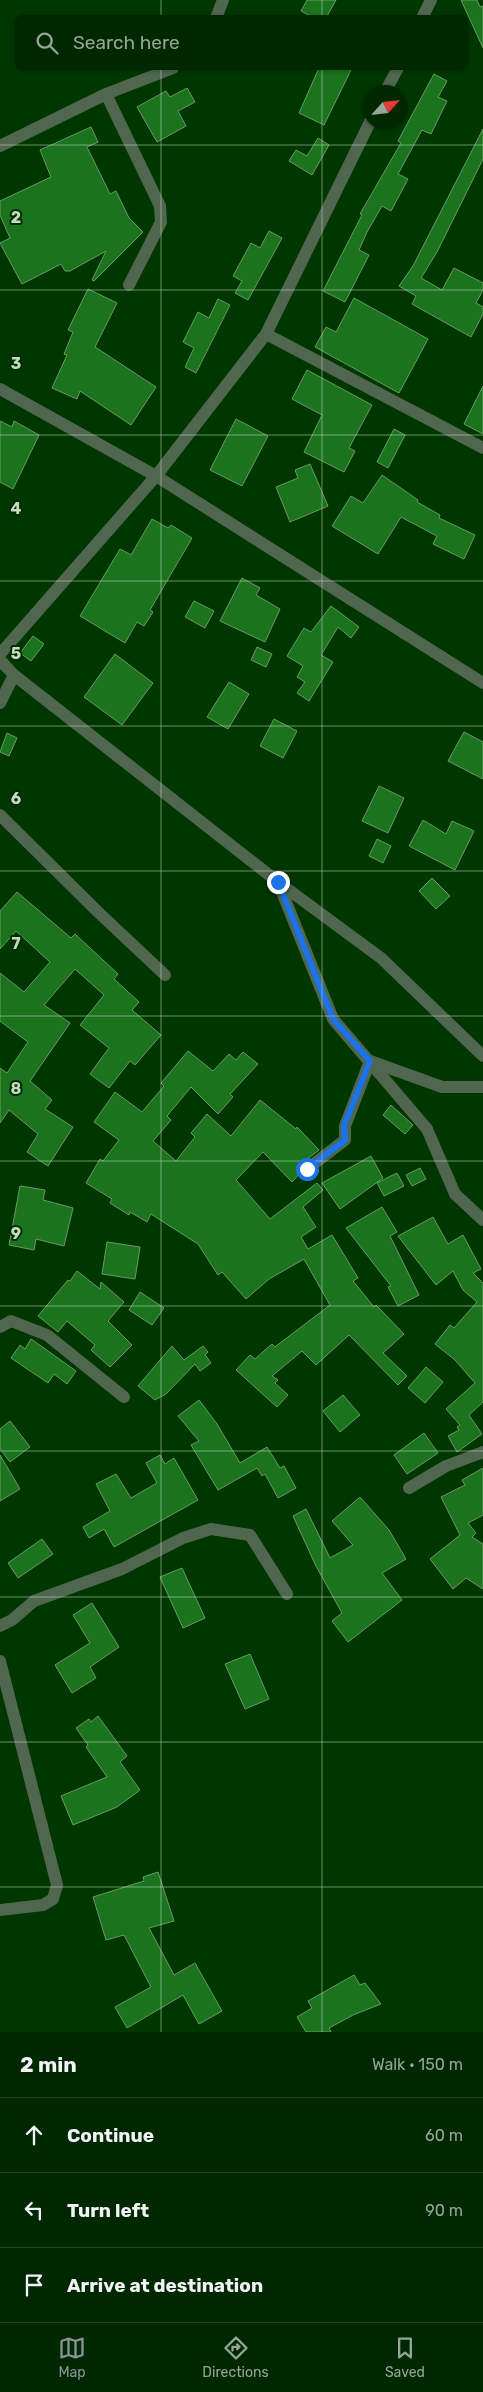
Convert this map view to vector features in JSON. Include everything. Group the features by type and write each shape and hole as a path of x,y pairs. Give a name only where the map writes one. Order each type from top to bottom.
{"street":[{"path":"217,15 222,0"},
{"path":"424,15 431,0"},
{"path":"0,146 106,94 168,70"},
{"path":"389,85 397,70"},
{"path":"106,94 160,206 161,222 129,285"},
{"path":"0,654 156,476 266,334 366,130"},
{"path":"266,334 483,448"},
{"path":"0,389 156,476 483,683"},
{"path":"0,660 14,675 278,882 381,958 482,1052"},
{"path":"0,704 14,675"},
{"path":"0,815 165,975"},
{"path":"278,882 333,1019 427,1130 456,1194 483,1220"},
{"path":"370,1061 442,1087 483,1086"},
{"path":"307,1169 345,1140 344,1126 370,1061"},
{"path":"0,1327 11,1321 47,1334 124,1397"},
{"path":"408,1488 446,1466 483,1452"},
{"path":"0,1626 12,1620 34,1601 122,1569 183,1538 211,1529 250,1535 287,1594"},
{"path":"0,1661 57,1885 54,1900 43,1905 0,1910"}],"building":[{"path":"307,0 336,0 328,15 308,15 301,11"},
{"path":"461,0 477,0 480,7 483,6 483,48 468,15"},
{"path":"318,70 351,70 324,125 299,113"},
{"path":"434,74 447,81 438,97 447,101 431,134 422,130 398,174 408,179 391,211 382,206 367,232 359,250 369,255 345,302 323,291 362,215 360,214 401,143 398,141 404,130 408,130 408,122"},
{"path":"187,88 195,102 178,111 186,126 157,142 137,107 166,91 170,97"},
{"path":"91,127 98,142 87,147 110,194 116,191 129,218 143,232 94,281 92,280 106,251 70,271 65,271 61,264 22,284 0,243 10,238 0,215 0,201 51,177 40,150"},
{"path":"483,129 483,159 437,252 421,278 442,290 454,268 483,283 483,290 476,303 483,307 483,314 471,337 412,304 416,296 399,286 413,266"},
{"path":"318,138 329,145 312,175 289,161 296,150 307,156"},
{"path":"269,231 282,238 248,300 235,293 242,281 233,276 251,243 260,248"},
{"path":"88,289 117,303 95,347 156,387 131,425 80,391 77,399 52,388 67,355 64,354 73,332 68,330"},
{"path":"354,298 428,339 399,393 315,347 326,327 336,332"},
{"path":"218,299 230,305 196,373 185,367 194,348 183,342 198,312 209,318"},
{"path":"307,370 372,405 349,448 355,451 344,472 304,452 322,415 292,399"},
{"path":"483,386 483,434 464,424"},
{"path":"236,419 268,436 242,486 210,470"},
{"path":"0,421 12,427 14,421 39,435 13,489 0,482"},
{"path":"394,429 405,435 388,468 377,462"},
{"path":"310,464 328,506 290,522 276,487 298,478 295,470"},
{"path":"382,475 418,500 417,502 440,515 439,518 475,535 464,559 433,544 437,536 401,517 378,554 332,526 351,496 363,503"},
{"path":"152,519 168,528 171,525 192,538 150,610 153,612 144,626 137,622 125,643 80,616 120,549 131,555"},
{"path":"242,578 260,588 256,595 280,609 265,642 220,621"},
{"path":"194,601 214,611 205,628 185,617"},
{"path":"331,606 359,627 351,638 338,627 321,655 333,662 309,701 297,693 305,682 297,677 303,666 287,656 304,628 311,632"},
{"path":"33,636 44,644 31,661 20,653"},
{"path":"257,647 272,654 266,667 251,660"},
{"path":"115,654 153,683 122,725 84,697"},
{"path":"229,682 249,694 228,729 207,717"},
{"path":"274,719 297,731 283,758 260,746"},
{"path":"464,732 483,742 483,779 448,761"},
{"path":"7,733 17,738 9,756 0,752"},
{"path":"379,786 404,798 388,833 362,821"},
{"path":"423,820 446,834 452,821 474,831 455,870 409,846"},
{"path":"377,839 391,846 383,863 369,856"},
{"path":"432,878 450,896 436,909 419,891"},
{"path":"17,892 71,938 75,934 118,974 114,979 139,1002 132,1010 161,1035 135,1065 130,1061 109,1088 90,1074 109,1048 80,1025 104,995 75,969 44,1005 70,1023 30,1081 52,1100 45,1109 73,1127 48,1166 27,1152 38,1134 9,1110 0,1123 0,1068 7,1073 28,1042 0,1021 0,973 24,992 50,962 16,931 0,949 0,911"},
{"path":"188,1051 213,1071 229,1054 236,1060 243,1052 258,1064 230,1094 233,1097 218,1114 191,1087 167,1116 171,1120 153,1141 176,1161 195,1137 191,1133 207,1114 231,1136 260,1100 296,1129 297,1127 319,1150 299,1166 300,1173 292,1182 263,1152 236,1180 270,1219 317,1183 323,1190 303,1207 316,1227 301,1237 308,1249 332,1235 358,1278 353,1281 374,1307 376,1305 404,1334 383,1353 407,1376 398,1385 349,1335 316,1365 302,1351 272,1376 278,1380 275,1383 288,1395 277,1407 236,1370 250,1355 255,1359 272,1344 275,1347 330,1305 304,1259 269,1279 246,1299 222,1272 218,1275 198,1244 151,1214 147,1222 130,1212 129,1215 110,1203 112,1199 86,1183 100,1159 103,1161 119,1140 94,1122 115,1092 142,1112 164,1086 161,1083"},
{"path":"391,1105 413,1125 405,1134 383,1115"},
{"path":"371,1156 383,1178 340,1209 322,1183"},
{"path":"420,1168 426,1179 412,1186 406,1175"},
{"path":"397,1173 404,1186 384,1196 377,1183"},
{"path":"20,1186 45,1190 43,1200 73,1208 64,1246 36,1239 34,1250 9,1245"},
{"path":"382,1207 397,1232 390,1236 419,1295 398,1306 388,1287 391,1286 346,1228"},
{"path":"433,1217 448,1244 463,1235 481,1269 473,1273 483,1283 483,1402 469,1415 482,1434 457,1452 448,1436 459,1430 457,1427 460,1425 446,1409 475,1383 455,1360 435,1344 450,1325 454,1328 477,1302 463,1290 453,1271 436,1285 398,1236"},
{"path":"107,1242 140,1247 135,1279 102,1274"},
{"path":"77,1271 100,1289 101,1282 124,1302 108,1321 132,1345 110,1367 91,1350 95,1345 67,1321 58,1332 38,1316"},
{"path":"140,1292 164,1308 152,1325 129,1310"},
{"path":"31,1339 76,1371 67,1384 54,1374 48,1383 11,1358 20,1345 25,1349"},
{"path":"172,1346 184,1360 203,1346 208,1352 205,1355 211,1363 200,1371 195,1364 166,1394 155,1400 138,1386"},
{"path":"426,1367 443,1382 425,1403 408,1388"},
{"path":"343,1395 360,1415 340,1432 323,1411"},
{"path":"199,1400 217,1424 240,1463 267,1447 280,1468 284,1466 296,1488 278,1498 265,1474 262,1476 257,1468 218,1490 191,1445 199,1441 178,1416"},
{"path":"10,1421 30,1447 10,1462 0,1449 0,1429"},
{"path":"424,1433 438,1453 407,1474 394,1455"},
{"path":"0,1455 20,1489 0,1501"},
{"path":"160,1455 165,1464 174,1458 198,1500 114,1547 104,1529 89,1538 83,1527 110,1511 96,1484 116,1474 131,1498 157,1483 146,1463"},
{"path":"483,1468 483,1515 468,1523 476,1533 472,1537 483,1544 483,1589 466,1578 453,1589 430,1559 460,1535 441,1497 465,1485 462,1480"},
{"path":"360,1497 389,1530 406,1559 382,1573 402,1600 348,1642 332,1621 342,1613 316,1566 293,1516 306,1509 330,1558 353,1545 332,1521"},
{"path":"42,1539 53,1554 18,1578 8,1563"},
{"path":"182,1568 205,1618 183,1628 160,1577"},
{"path":"92,1603 119,1647 90,1667 96,1678 72,1693 55,1665 90,1643 73,1615"},
{"path":"250,1654 269,1699 245,1709 225,1664"},
{"path":"98,1716 127,1756 120,1762 140,1790 117,1807 73,1825 61,1796 107,1777 86,1747 88,1745 76,1728 89,1719 91,1722"},
{"path":"158,1872 174,1921 149,1928 174,1975 195,1963 222,2011 199,2024 183,1995 127,2028 115,2007 151,1987 124,1935 106,1940 93,1897 144,1881 143,1877"},
{"path":"354,1975 360,1985 365,1983 381,2004 353,2015 329,2028 331,2032 306,2032 297,2017 312,2008 308,2001"}],"route":[{"path":"278,882 333,1019 370,1061 344,1126 345,1140 307,1169"}]}
